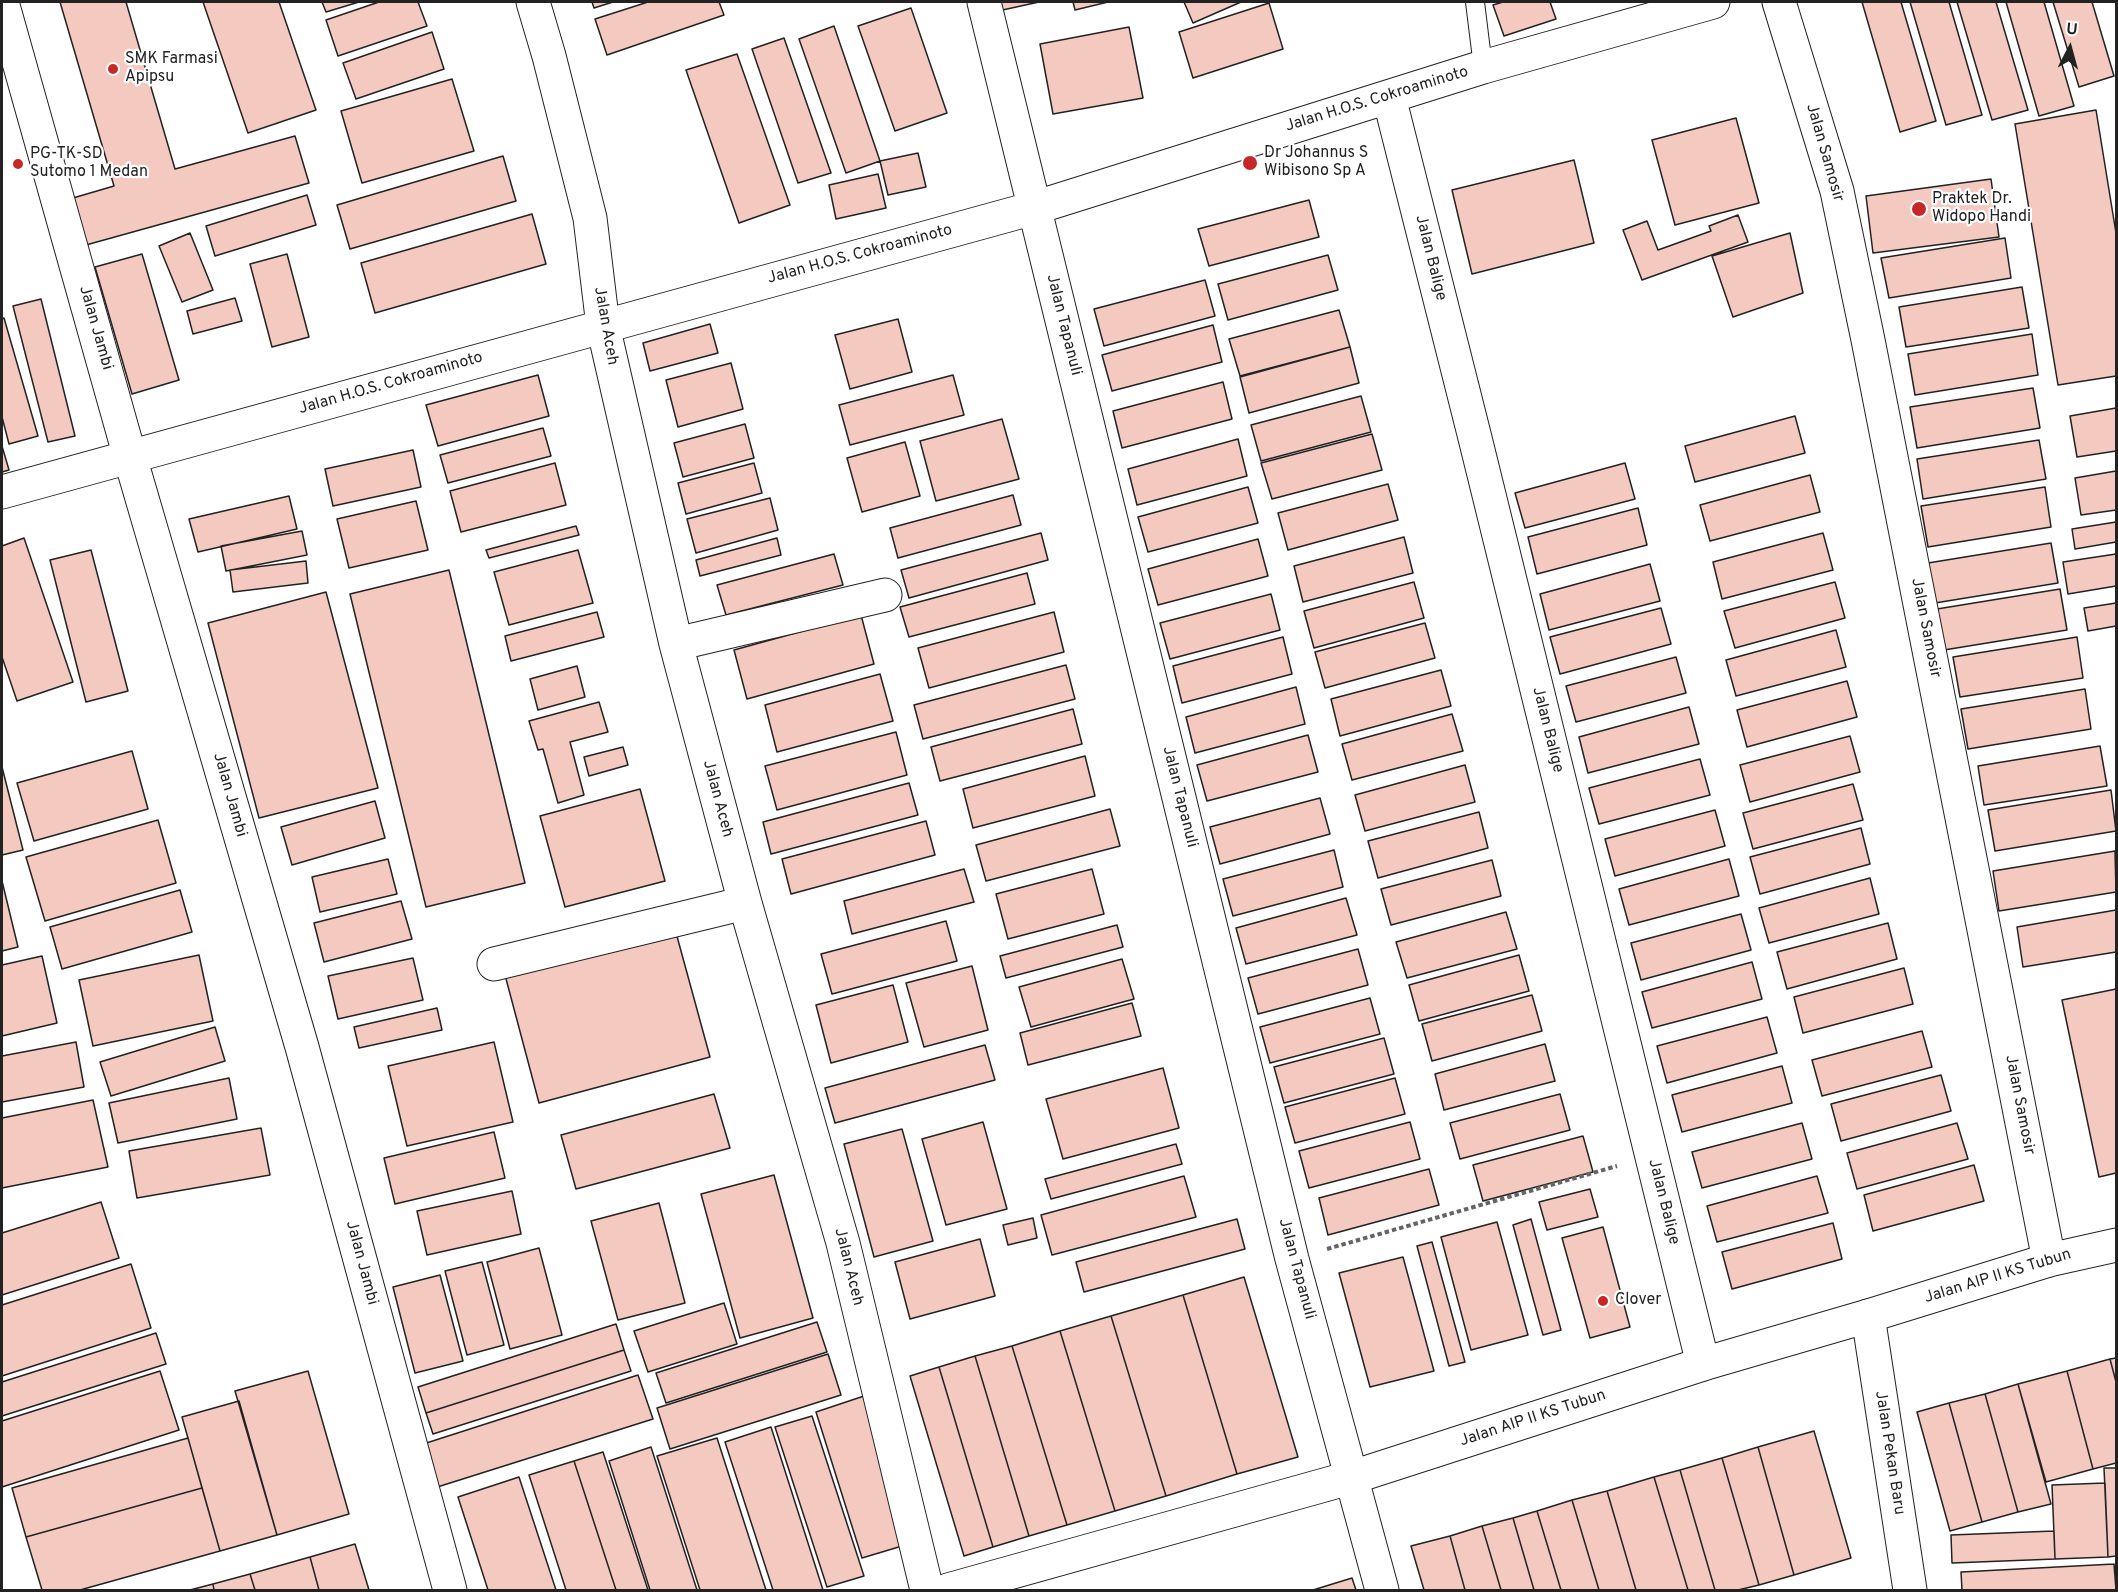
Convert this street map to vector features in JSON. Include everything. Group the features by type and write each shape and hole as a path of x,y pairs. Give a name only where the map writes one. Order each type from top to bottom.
{"street":[{"name":"Jalan Jambi","path":"2,2 130,457 302,1047 450,1590"},
{"name":"Jalan Aceh","path":"533,2 590,218 603,326 675,644 745,903 843,1244 927,1590"},
{"name":"Jalan Tapanuli","path":"984,2 1292,1259 1382,1590"},
{"name":"Jalan H.O.S. Cokroaminoto","path":"2,492 1034,207 1483,67 1713,2"},
{"name":"Jalan Samosir","path":"1779,2 1837,191 1873,363 2049,1260"},
{"name":"Jalan Balige","path":"1389,97 1476,438 1703,1364"},
{"path":"675,644 885,594"},
{"path":"494,963 745,903"},
{"name":"Jalan AIP II KS Tubun","path":"948,1590 1353,1477 1703,1364 1869,1316 2049,1260 2116,1245"},
{"name":"Jalan Pekan Baru","path":"1869,1316 1910,1590"}],"lane":[{"path":"1474,2 1483,67"}],"path":[{"path":"1292,1259 1652,1156"}],"building":[{"name":"SMK Farmasi Apipsu","path":"60,2 126,2 175,169 295,136 309,183 86,245 73,198 114,186"},
{"path":"203,2 279,2 316,110 248,133"},
{"path":"322,2 359,2 326,12"},
{"path":"379,2 418,2 427,26 338,56 326,20"},
{"path":"592,2 613,2 594,8"},
{"path":"648,2 719,2 724,15 607,55 595,19"},
{"path":"996,2 1039,2 998,11"},
{"path":"1073,2 1108,2 1075,10"},
{"path":"1184,2 1241,2 1193,23"},
{"path":"1503,2 1550,2 1556,19 1504,36 1493,5"},
{"path":"1862,2 1901,2 1936,121 1900,132"},
{"path":"1910,2 1949,2 1982,115 1946,125"},
{"path":"1957,2 1996,2 2028,110 1992,120"},
{"path":"2006,2 2044,2 2074,106 2039,116"},
{"path":"2053,2 2092,2 2114,76 2079,87"},
{"path":"1269,3 1283,49 1193,78 1179,32"},
{"path":"911,8 947,113 895,131 858,26"},
{"path":"834,26 880,161 846,173 799,39"},
{"path":"1129,27 1143,98 1053,114 1040,44"},
{"path":"432,32 444,69 356,99 343,63"},
{"path":"784,38 831,173 798,183 752,49"},
{"path":"737,54 790,205 739,223 686,70"},
{"path":"452,79 474,151 362,183 341,111"},
{"path":"2096,110 2116,233 2116,376 2058,385 2015,124"},
{"path":"1736,118 1759,203 1675,225 1652,140"},
{"path":"918,153 926,187 888,195 880,161"},
{"path":"503,156 516,201 350,249 337,205"},
{"path":"1574,160 1594,243 1472,274 1452,190"},
{"path":"878,174 886,208 836,219 829,185"},
{"path":"1991,179 1999,237 1873,253 1866,196"},
{"path":"307,195 316,225 215,256 206,226"},
{"path":"1309,200 1319,237 1209,266 1198,229"},
{"path":"532,214 546,264 375,313 361,263"},
{"path":"1738,215 1748,242 1642,280 1623,230 1647,221 1658,250 1711,231 1709,226"},
{"path":"190,233 213,290 182,302 159,246"},
{"path":"1790,233 1803,293 1733,317 1712,256"},
{"path":"2005,238 2011,278 1889,298 1881,258"},
{"path":"142,254 179,380 132,394 95,267"},
{"path":"287,254 309,337 272,347 250,264"},
{"path":"1328,255 1338,290 1228,320 1218,284"},
{"path":"1205,280 1215,316 1104,346 1094,309"},
{"path":"2022,287 2029,328 1906,347 1899,307"},
{"path":"235,298 242,321 193,334 187,311"},
{"path":"41,299 75,436 48,442 13,306"},
{"path":"1339,310 1350,347 1240,376 1229,339"},
{"path":"4,318 38,436 9,444 2,417 2,319"},
{"path":"898,319 912,372 850,389 835,335"},
{"path":"710,324 718,353 650,371 643,343"},
{"path":"1213,325 1222,362 1112,391 1102,355"},
{"path":"2032,334 2038,375 1915,395 1908,354"},
{"path":"1350,347 1359,383 1249,413 1240,377"},
{"path":"731,363 743,409 678,427 666,380"},
{"path":"538,375 549,416 438,446 426,405"},
{"path":"953,375 964,415 850,445 839,405"},
{"path":"1223,382 1232,419 1122,448 1113,411"},
{"path":"2033,388 2040,428 1917,448 1910,407"},
{"path":"1361,396 1371,432 1261,461 1251,425"},
{"path":"2116,408 2116,451 2077,457 2070,416"},
{"path":"1795,416 1805,453 1695,482 1685,446"},
{"path":"1002,419 1019,479 936,501 920,441"},
{"path":"745,424 754,458 683,477 674,443"},
{"path":"543,428 551,456 448,483 440,455"},
{"path":"1372,434 1382,470 1272,499 1261,463"},
{"path":"1238,439 1247,476 1137,505 1128,469"},
{"path":"2039,440 2046,479 1923,499 1917,459"},
{"path":"905,442 920,496 862,512 847,458"},
{"path":"2,446 9,470 2,472"},
{"path":"413,450 421,487 333,506 325,469"},
{"path":"555,463 566,505 461,532 450,491"},
{"path":"754,463 762,493 686,514 678,483"},
{"path":"1625,463 1635,499 1525,528 1515,493"},
{"path":"2116,471 2116,510 2081,515 2075,478"},
{"path":"1810,475 1820,512 1710,541 1700,505"},
{"path":"1388,484 1398,520 1288,550 1278,513"},
{"path":"1248,487 1258,523 1148,552 1138,517"},
{"path":"2045,487 2051,527 1928,547 1921,506"},
{"path":"1013,495 1021,525 898,558 890,528"},
{"path":"289,496 297,529 198,552 189,519"},
{"path":"770,498 778,530 696,553 687,519"},
{"path":"416,501 428,550 349,568 337,519"},
{"path":"1638,508 1647,545 1537,574 1528,537"},
{"path":"2116,522 2116,542 2075,549 2072,529"},
{"path":"576,526 579,535 489,558 486,550"},
{"path":"302,531 307,555 226,571 221,546"},
{"path":"1041,533 1048,560 909,598 901,570"},
{"path":"1823,533 1833,570 1722,599 1713,562"},
{"path":"1404,537 1413,573 1303,602 1294,566"},
{"path":"24,538 73,682 17,701 2,657 2,546"},
{"path":"777,538 781,555 700,576 696,560"},
{"path":"1258,539 1268,576 1158,605 1148,569"},
{"path":"2051,543 2058,583 1935,603 1928,563"},
{"path":"91,550 128,691 86,702 50,560"},
{"path":"578,550 593,603 509,625 494,572"},
{"path":"834,554 843,585 726,615 717,585"},
{"path":"2116,554 2116,586 2068,594 2063,562"},
{"path":"306,561 308,583 233,592 230,570"},
{"path":"1650,564 1660,601 1549,630 1540,594"},
{"path":"449,570 525,883 426,907 350,594"},
{"path":"1027,573 1035,604 909,637 900,607"},
{"path":"1414,582 1424,618 1314,648 1304,611"},
{"path":"1835,582 1845,618 1735,648 1724,611"},
{"path":"2060,589 2067,630 1944,650 1937,609"},
{"path":"326,592 378,788 259,818 208,623"},
{"path":"1271,594 1280,630 1170,659 1160,623"},
{"path":"2116,603 2116,626 2088,631 2084,608"},
{"path":"1661,608 1671,644 1560,674 1550,637"},
{"path":"597,612 604,637 511,661 505,636"},
{"path":"1054,612 1064,652 929,688 918,648"},
{"path":"861,615 874,664 747,699 734,650"},
{"path":"1425,623 1435,658 1325,688 1315,652"},
{"path":"1836,630 1846,667 1736,696 1726,660"},
{"path":"1283,637 1292,674 1182,703 1173,666"},
{"path":"2077,637 2083,678 1960,697 1953,657"},
{"path":"1676,657 1686,693 1576,722 1566,686"},
{"path":"1066,665 1075,699 923,739 914,705"},
{"path":"577,666 585,697 538,710 530,679"},
{"path":"1441,670 1451,706 1340,736 1331,699"},
{"path":"880,674 893,721 777,752 765,705"},
{"path":"1847,681 1857,717 1747,747 1737,710"},
{"path":"1296,687 1305,724 1195,753 1186,717"},
{"path":"2085,689 2091,729 1968,749 1961,709"},
{"path":"599,702 608,732 570,742 584,795 558,803 543,749 538,750 529,721"},
{"path":"1689,707 1699,744 1588,773 1579,737"},
{"path":"1073,709 1082,744 940,781 931,747"},
{"path":"1452,714 1463,751 1352,780 1342,744"},
{"path":"896,732 907,775 777,810 765,766"},
{"path":"1308,735 1318,772 1207,801 1197,765"},
{"path":"1850,736 1860,772 1750,802 1740,765"},
{"path":"2100,746 2107,786 1984,805 1978,766"},
{"path":"623,747 628,765 589,776 584,757"},
{"path":"132,751 148,809 34,841 17,783"},
{"path":"1085,756 1095,796 973,828 963,789"},
{"path":"1700,759 1710,795 1599,824 1589,788"},
{"path":"1465,765 1475,802 1365,831 1355,795"},
{"path":"2,767 23,850 2,855"},
{"path":"909,783 918,815 771,854 763,822"},
{"path":"1853,784 1863,820 1753,849 1743,813"},
{"path":"640,789 665,881 565,907 540,816"},
{"path":"2111,790 2116,831 1995,851 1988,810"},
{"path":"1320,798 1330,834 1220,864 1210,827"},
{"path":"375,801 385,838 292,865 281,827"},
{"path":"1110,809 1120,846 986,881 976,845"},
{"path":"1715,810 1725,846 1615,876 1605,839"},
{"path":"1479,812 1488,848 1378,878 1368,841"},
{"path":"158,820 176,883 45,921 26,857"},
{"path":"926,821 935,855 791,894 782,859"},
{"path":"1861,828 1870,864 1760,894 1750,857"},
{"path":"1334,850 1343,887 1233,916 1223,879"},
{"path":"2115,851 2116,892 1999,911 1993,871"},
{"path":"388,859 397,894 320,912 312,877"},
{"path":"1729,859 1739,896 1629,925 1619,889"},
{"path":"1492,860 1501,896 1391,925 1381,889"},
{"path":"964,869 974,902 852,934 844,901"},
{"path":"1092,869 1104,914 1008,939 996,894"},
{"path":"1870,878 1879,914 1769,943 1759,908"},
{"path":"2,881 18,947 2,951"},
{"path":"180,890 192,932 62,969 50,927"},
{"path":"1346,898 1357,935 1246,964 1236,928"},
{"path":"401,901 412,939 324,962 314,923"},
{"path":"2116,910 2116,952 2023,967 2017,927"},
{"path":"1506,912 1517,949 1407,978 1396,942"},
{"path":"1741,914 1751,950 1641,980 1631,943"},
{"path":"946,921 957,961 832,994 821,954"},
{"path":"1888,923 1897,959 1787,989 1777,952"},
{"path":"1117,925 1123,947 1006,978 1000,956"},
{"path":"675,929 710,1057 539,1103 505,975"},
{"path":"1358,949 1368,985 1258,1014 1248,978"},
{"path":"199,955 213,1021 93,1046 79,980"},
{"path":"1519,955 1529,991 1419,1021 1409,985"},
{"path":"42,956 57,1023 2,1036 2,965"},
{"path":"413,958 423,1000 338,1019 328,976"},
{"path":"1122,959 1134,999 1031,1027 1019,987"},
{"path":"1752,962 1762,999 1652,1028 1642,992"},
{"path":"972,966 988,1030 924,1047 906,983"},
{"path":"1904,968 1913,1004 1803,1033 1794,997"},
{"path":"893,985 908,1042 831,1063 816,1005"},
{"path":"2116,989 2116,1173 2099,1177 2062,1000"},
{"path":"1532,995 1542,1031 1432,1061 1422,1024"},
{"path":"1370,998 1380,1034 1270,1063 1260,1027"},
{"path":"1132,1003 1141,1036 1028,1065 1020,1033"},
{"path":"437,1008 442,1030 359,1048 354,1027"},
{"path":"1767,1017 1777,1053 1667,1083 1657,1046"},
{"path":"215,1027 225,1061 111,1096 100,1062"},
{"path":"1922,1031 1932,1067 1822,1096 1812,1060"},
{"path":"1384,1038 1394,1074 1284,1103 1274,1067"},
{"path":"76,1042 84,1087 2,1102 2,1056"},
{"path":"494,1042 513,1122 407,1146 388,1066"},
{"path":"1545,1044 1555,1081 1444,1110 1435,1074"},
{"path":"985,1045 995,1080 835,1123 825,1088"},
{"path":"1782,1066 1792,1103 1682,1132 1672,1095"},
{"path":"1163,1068 1179,1128 1063,1159 1046,1099"},
{"path":"1941,1075 1951,1111 1841,1141 1831,1104"},
{"path":"229,1078 237,1119 118,1143 109,1103"},
{"path":"1395,1078 1405,1114 1295,1143 1285,1107"},
{"path":"714,1094 730,1148 576,1189 561,1135"},
{"path":"1560,1094 1570,1130 1460,1159 1450,1123"},
{"path":"93,1100 108,1167 2,1188 2,1118"},
{"path":"983,1122 1007,1209 946,1225 922,1139"},
{"path":"1410,1122 1420,1159 1309,1188 1299,1151"},
{"path":"1802,1123 1812,1159 1702,1188 1692,1152"},
{"path":"1957,1123 1968,1159 1857,1189 1847,1153"},
{"path":"261,1128 270,1175 137,1198 129,1151"},
{"path":"902,1129 933,1241 874,1257 844,1144"},
{"path":"494,1132 505,1178 395,1204 384,1158"},
{"path":"1583,1136 1593,1172 1483,1201 1473,1165"},
{"path":"1176,1144 1182,1164 1051,1199 1045,1179"},
{"path":"1974,1165 1984,1201 1873,1231 1864,1195"},
{"path":"1429,1169 1439,1205 1328,1235 1319,1198"},
{"path":"774,1175 813,1318 740,1338 701,1194"},
{"path":"1184,1176 1196,1217 1052,1255 1041,1215"},
{"path":"1817,1176 1828,1213 1717,1242 1707,1206"},
{"path":"1590,1189 1598,1217 1547,1230 1539,1202"},
{"path":"512,1191 521,1234 427,1255 417,1211"},
{"path":"101,1202 119,1258 2,1295 2,1233"},
{"path":"659,1203 685,1303 618,1320 591,1221"},
{"path":"1033,1218 1037,1238 1008,1245 1003,1225"},
{"path":"1237,1219 1245,1249 1084,1292 1076,1262"},
{"path":"1531,1219 1561,1330 1543,1335 1513,1225"},
{"path":"1497,1222 1528,1335 1471,1350 1441,1237"},
{"path":"1833,1223 1842,1259 1732,1289 1722,1252"},
{"path":"1603,1227 1630,1327 1590,1338 1562,1238"},
{"path":"980,1239 995,1296 910,1319 895,1262"},
{"path":"1432,1242 1465,1362 1449,1366 1417,1246"},
{"path":"539,1248 562,1335 510,1349 487,1262"},
{"path":"1403,1257 1434,1371 1370,1387 1339,1273"},
{"path":"482,1262 504,1345 467,1355 445,1271"},
{"path":"131,1264 151,1328 2,1376 2,1305"},
{"path":"440,1275 463,1361 415,1373 393,1287"},
{"path":"1244,1277 1298,1457 1237,1474 1183,1295"},
{"path":"1183,1295 1237,1474 1166,1496 1111,1316"},
{"path":"724,1303 737,1344 648,1372 634,1331"},
{"path":"1111,1316 1166,1496 1115,1511 1060,1331"},
{"path":"817,1322 827,1352 666,1403 656,1373"},
{"path":"616,1324 624,1350 426,1413 418,1387"},
{"path":"1060,1331 1115,1511 1067,1525 1012,1346"},
{"path":"156,1333 166,1364 2,1416 2,1382"},
{"path":"1012,1346 1067,1525 1029,1536 975,1356"},
{"path":"624,1350 631,1371 433,1434 426,1413"},
{"path":"828,1354 841,1395 670,1449 657,1408"},
{"path":"975,1356 1029,1536 993,1547 939,1367"},
{"path":"2116,1358 2116,1382 2110,1359"},
{"path":"2110,1359 2116,1382 2116,1463 2093,1469 2067,1371"},
{"path":"939,1367 993,1547 964,1556 910,1376"},
{"path":"160,1371 179,1430 2,1487 2,1421"},
{"path":"308,1371 349,1514 277,1535 235,1391"},
{"path":"2067,1371 2093,1469 2046,1482 2018,1384"},
{"path":"638,1375 653,1419 431,1489 417,1446"},
{"path":"2018,1384 2051,1504 2018,1512 1985,1394"},
{"path":"1985,1394 2018,1512 1982,1522 1949,1403"},
{"path":"864,1396 912,1543 862,1558 816,1412"},
{"path":"239,1401 277,1535 220,1551 182,1417"},
{"path":"1949,1403 1982,1522 1950,1531 1917,1412"},
{"path":"812,1416 864,1576 827,1587 775,1427"},
{"path":"771,1427 823,1590 773,1590 725,1442"},
{"path":"1814,1431 1851,1558 1794,1575 1758,1447"},
{"path":"188,1438 202,1488 26,1537 12,1488"},
{"path":"717,1438 766,1590 700,1590 657,1456"},
{"path":"651,1447 697,1590 650,1590 609,1461"},
{"path":"1758,1447 1794,1575 1759,1585 1722,1458"},
{"path":"603,1452 648,1590 616,1590 574,1461"},
{"path":"1722,1458 1759,1585 1738,1590 1715,1590 1680,1470"},
{"path":"574,1461 616,1590 566,1590 529,1475"},
{"path":"2104,1468 2116,1468 2116,1556 2108,1557"},
{"path":"1680,1470 1715,1590 1688,1590 1654,1477"},
{"path":"519,1477 556,1590 488,1590 458,1497"},
{"path":"1654,1477 1688,1590 1636,1590 1607,1491"},
{"path":"2105,1483 2108,1557 2055,1559 2052,1485"},
{"path":"202,1488 220,1551 80,1590 42,1590 26,1537"},
{"path":"1607,1491 1636,1590 1599,1590 1572,1500"},
{"path":"1572,1500 1599,1590 1561,1590 1537,1511"},
{"path":"1537,1511 1561,1590 1534,1590 1513,1518"},
{"path":"1513,1518 1534,1590 1501,1590 1482,1526"},
{"path":"1482,1526 1501,1590 1465,1590 1450,1536"},
{"path":"2054,1531 2055,1559 1952,1563 1951,1535"},
{"path":"1450,1536 1465,1590 1424,1590 1411,1546"},
{"path":"355,1544 369,1590 319,1590 310,1557"},
{"path":"310,1557 319,1590 255,1590 250,1574"},
{"path":"2114,1564 2116,1590 1962,1590 1961,1572"},
{"path":"250,1574 255,1590 214,1590 213,1584"},
{"path":"1352,1578 1356,1590 1313,1590"},
{"path":"213,1584 214,1590 190,1590"}],"place":[{"name":"SMK Farmasi Apipsu","path":"113,69"},
{"name":"Dr Johannus S Wibisono Sp A","path":"1250,163"},
{"name":"PG-TK-SD Sutomo 1 Medan","path":"18,164"},
{"name":"Praktek Dr. Widopo Handi","path":"1919,209"},
{"name":"Clover","path":"1603,1301"}]}
